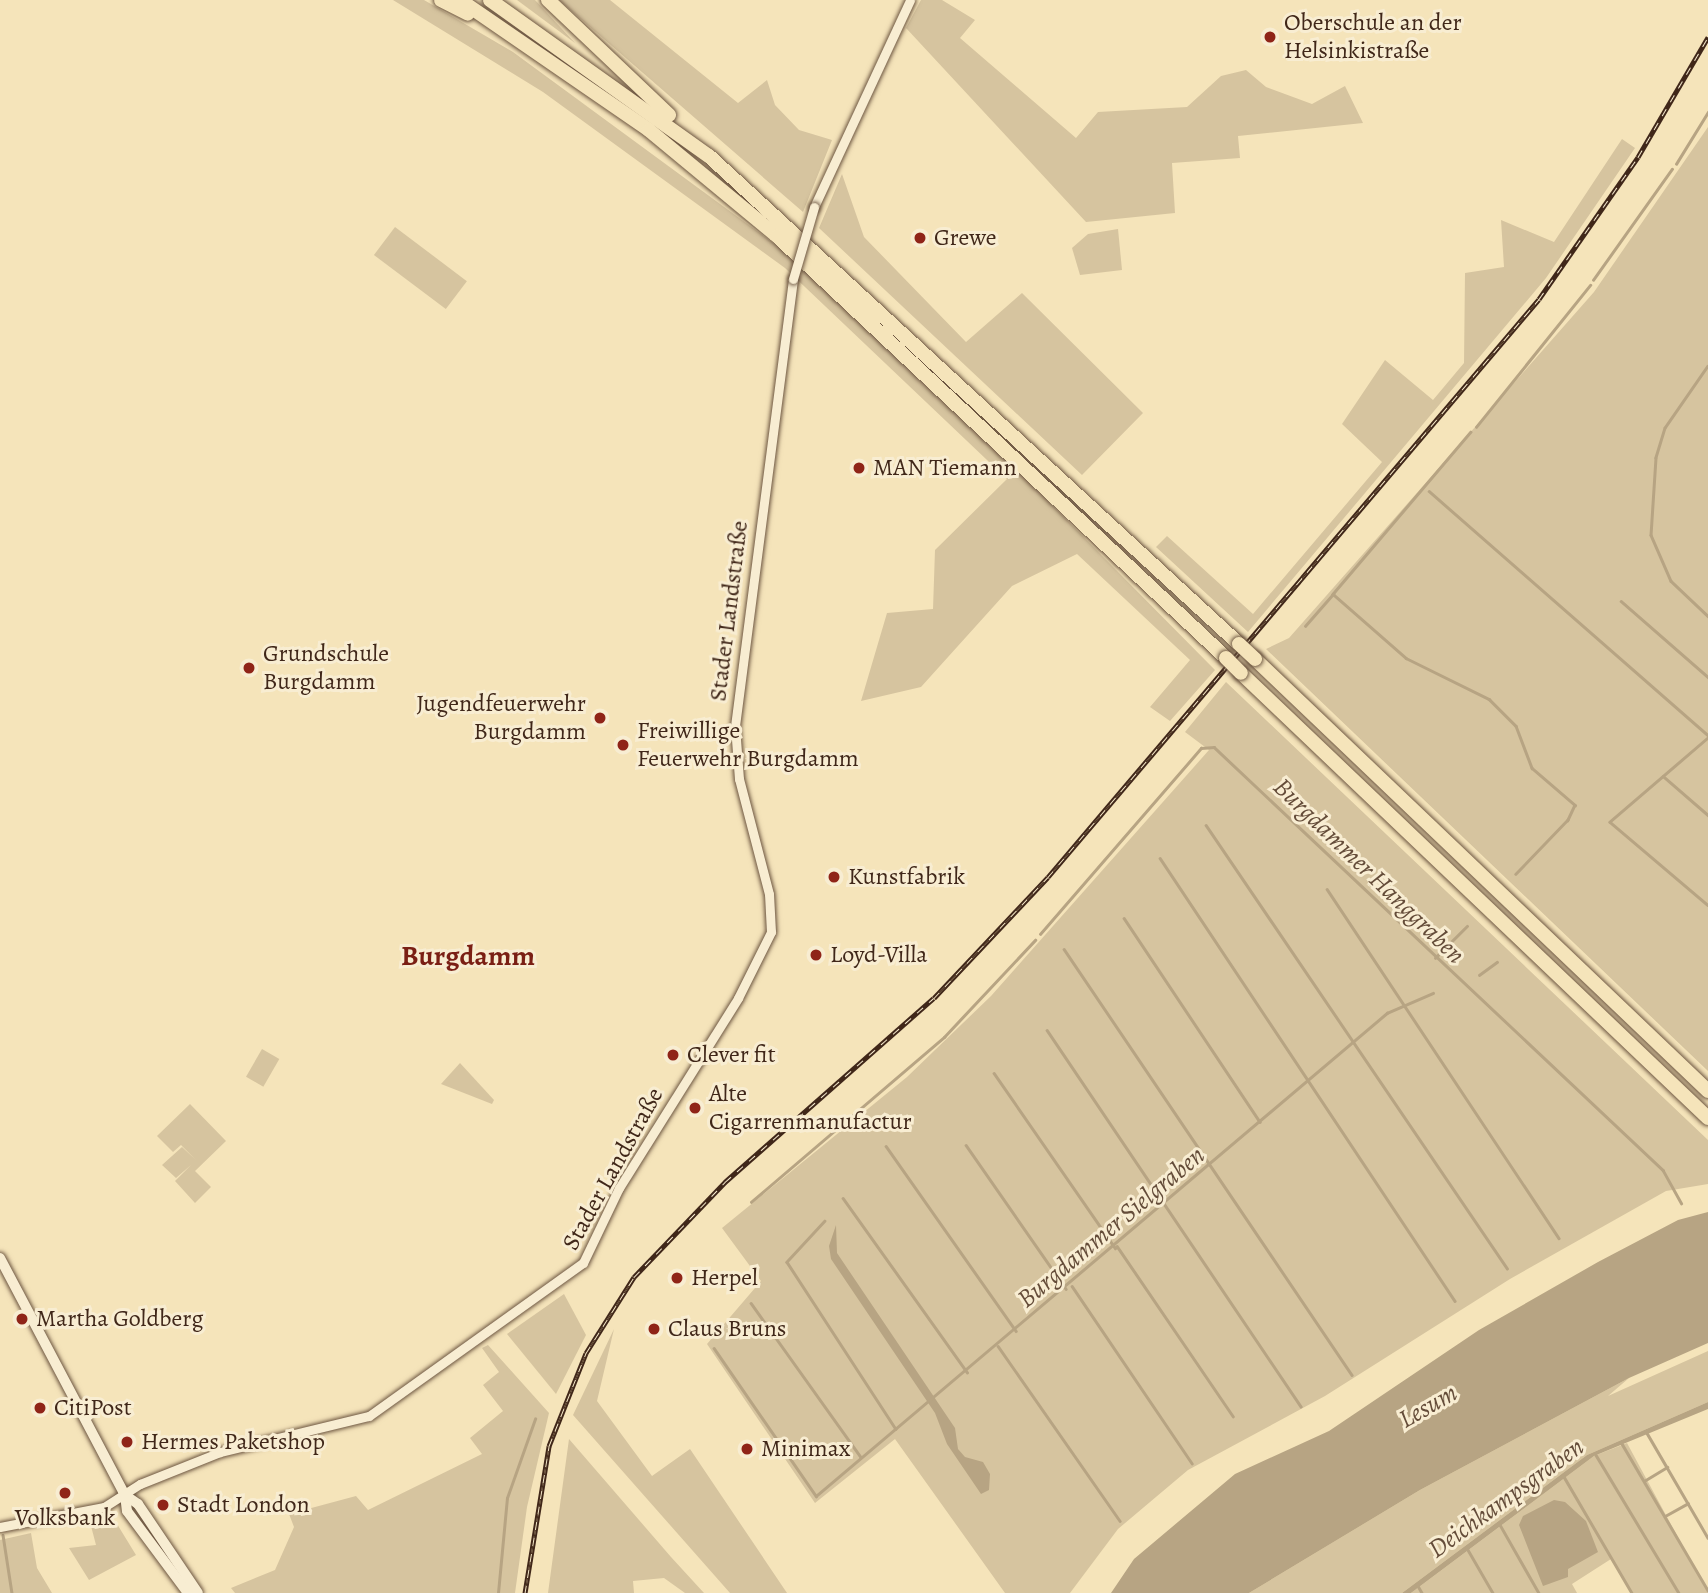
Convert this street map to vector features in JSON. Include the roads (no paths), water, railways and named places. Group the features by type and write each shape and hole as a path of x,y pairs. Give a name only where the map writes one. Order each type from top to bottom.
{"highway":[{"path":"441,0 526,42"},
{"path":"460,0 526,42 649,130 777,236 1226,658 1708,1118"},
{"path":"490,0 709,156"},
{"path":"548,0 709,156 1134,545 1708,1091"}],"main road":[{"path":"0,1258 125,1496 127,1511 187,1593"},
{"path":"125,1496 138,1504 198,1593"}],"street":[{"name":"Stader Landstraße","path":"0,1527 104,1507 220,1452 369,1416 575,1272 619,1188 761,957 772,910 739,779 735,726 793,279 814,207 910,0"}],"water":[{"name":"Lesum","path":"1708,1212 1708,1343 1629,1378 1420,1490 1249,1593 1111,1593 1134,1559 1235,1474 1329,1431 1479,1330 1598,1262 1678,1220"},
{"path":"836,1225 837,1253 955,1428 958,1449 965,1457 983,1462 990,1474 989,1490 981,1494 947,1444 935,1413 831,1259 829,1246"},
{"path":"1708,1402 1708,1409 1594,1456 1411,1593 1402,1593 1587,1455"},
{"path":"1554,1500 1565,1502 1586,1521 1598,1552 1568,1569 1568,1577 1543,1586 1519,1525 1523,1516"}],"waterway":[{"path":"1676,164 1708,112"},
{"path":"1593,280 1672,169"},
{"path":"1476,427 1590,285"},
{"name":"Burgdammer Sielgraben","path":"1708,366 1665,428 1656,458 1651,535 1671,581 1708,616"},
{"path":"1471,432 1333,594 1406,658 1489,699 1516,726 1532,768 1575,805 1568,820 1516,874"},
{"path":"1429,491 1708,735"},
{"path":"1305,626 1333,594"},
{"path":"1621,601 1708,677"},
{"name":"Burgdammer Sielgraben","path":"1708,738 1610,822 1708,905"},
{"name":"Burgdammer Hanggraben","path":"1040,934 1201,748 1214,747 1663,1170 1681,1203"},
{"path":"1663,776 1708,815"},
{"path":"1206,825 1507,1268"},
{"name":"Burgdammer Sielgraben","path":"1160,858 1455,1301"},
{"path":"1327,889 1559,1238"},
{"path":"1124,918 1260,1122"},
{"path":"1435,958 1467,926"},
{"name":"Burgdammer Hanggraben","path":"751,1202 944,1037 1035,940"},
{"name":"Burgdammer Sielgraben","path":"1064,949 1352,1375"},
{"name":"Burgdammer Sielgraben","path":"1479,975 1497,962"},
{"name":"Burgdammer Sielgraben","path":"714,1348 816,1496 1387,1013 1433,993"},
{"path":"1047,1030 1301,1406"},
{"path":"994,1073 1115,1248"},
{"path":"966,1145 1066,1289"},
{"path":"886,1146 1016,1331"},
{"path":"843,1198 967,1372"},
{"path":"825,1221 787,1262 896,1429"},
{"path":"1117,1246 1233,1416"},
{"path":"1072,1286 1192,1463"},
{"path":"751,1303 861,1457"},
{"path":"998,1346 1120,1521"},
{"path":"498,1593 507,1498 535,1419"},
{"path":"1647,1433 1708,1538"},
{"path":"1621,1442 1708,1590"},
{"path":"1596,1455 1679,1593"},
{"path":"1644,1481 1667,1467"},
{"path":"1563,1475 1632,1593"},
{"path":"1665,1516 1688,1503"},
{"path":"1499,1523 1539,1593"},
{"path":"3,1535 12,1593"},
{"path":"1467,1548 1493,1593"},
{"name":"Deichkampsgraben","path":"1417,1584 1422,1593"}],"railway":[{"path":"525,1593 549,1446 586,1353 634,1277 725,1182 934,998 1048,877 1539,299 1638,157 1708,37"}],"place":[{"name":"Oberschule an der Helsinkistraße","path":"1270,37"},
{"name":"Grewe","path":"920,238"},
{"name":"MAN Tiemann","path":"859,468"},
{"name":"Grundschule Burgdamm","path":"249,668"},
{"name":"Jugendfeuerwehr Burgdamm","path":"600,718"},
{"name":"Freiwillige Feuerwehr Burgdamm","path":"623,745"},
{"name":"Kunstfabrik","path":"834,877"},
{"name":"Loyd-Villa","path":"816,955"},
{"name":"Clever fit","path":"673,1055"},
{"name":"Alte Cigarrenmanufactur","path":"695,1108"},
{"name":"Herpel","path":"677,1278"},
{"name":"Martha Goldberg","path":"22,1319"},
{"name":"Claus Bruns","path":"654,1329"},
{"name":"CitiPost","path":"40,1408"},
{"name":"Hermes Paketshop","path":"127,1442"},
{"name":"Minimax","path":"747,1449"},
{"name":"Volksbank","path":"65,1493"},
{"name":"Stadt London","path":"163,1505"}],"district":[{"name":"Burgdamm","path":"468,956"}]}
